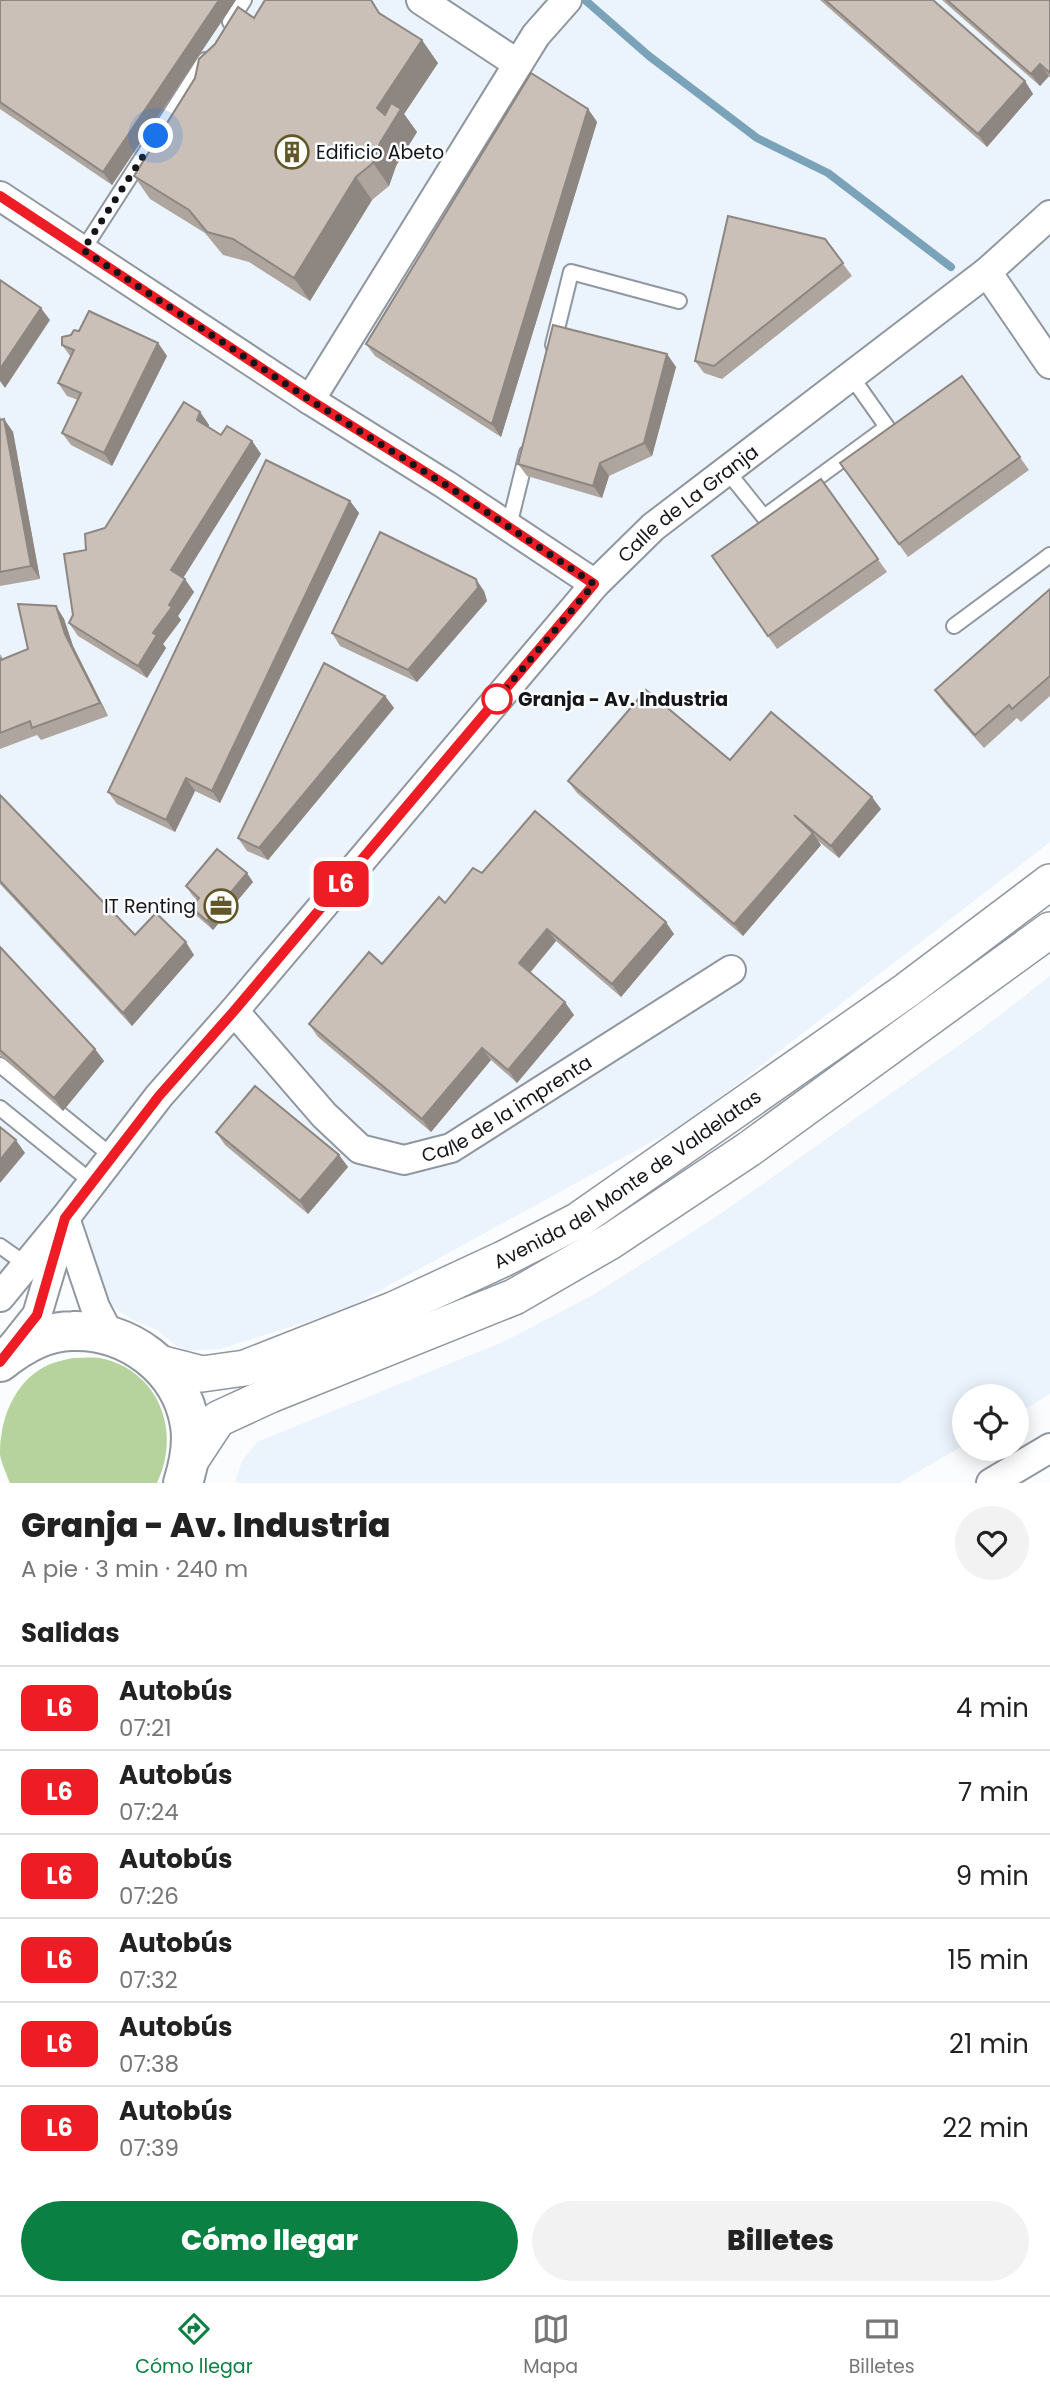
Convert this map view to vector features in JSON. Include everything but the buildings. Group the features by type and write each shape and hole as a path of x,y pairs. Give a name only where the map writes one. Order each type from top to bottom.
{"main road":[{"path":"0,1362 33,1340 71,1330 109,1335 136,1346 159,1363 179,1392 190,1425 187,1472"}],"street":[{"path":"421,0 518,64"},
{"path":"310,400 536,34 567,0"},
{"path":"0,195 594,584"},
{"name":"Calle de La Granja","path":"0,1297 93,1183 159,1096 234,1011 594,584 653,527 988,272 1050,215"},
{"path":"988,272 1050,364"},
{"name":"Avenida del Monte de Valdelatas","path":"159,1363 202,1374 245,1368 395,1310 577,1221 896,998 1050,882"},
{"name":"Avenida del Monte de Valdelatas","path":"187,1472 218,1419 270,1395 514,1297 611,1241 749,1149 1050,930"},
{"name":"Calle de la imprenta","path":"234,1011 324,1115 360,1149 404,1160 451,1148 731,971"},
{"path":"65,1218 95,1307 109,1335"},
{"path":"0,1362 37,1315 65,1218"},
{"path":"990,1483 1050,1448"}],"lane":[{"path":"83,250 244,0"},
{"path":"548,366 571,272 679,301"},
{"path":"727,471 764,517 887,427 851,376"},
{"path":"509,526 532,433"},
{"path":"954,626 1050,555"},
{"path":"0,1065 113,1157"},
{"path":"0,1108 93,1183"},
{"path":"0,1246 27,1265"}],"shaded area":[{"path":"0,0 1050,0 1050,842 688,1122 344,1310 220,1349 188,1351 173,1344 159,1331 131,1319 116,1309 99,1288 32,1233 0,1275"},
{"path":"1050,976 1050,1394 1029,1407 1029,1384 952,1384 952,1452 899,1483 235,1483 242,1461 257,1442 503,1342 593,1295 716,1217 982,1029"}],"green space":[{"path":"100,1358 120,1365 137,1375 151,1389 166,1424 167,1444 157,1483 10,1483 0,1454 3,1428 11,1403 25,1382 35,1373 59,1361"}],"waterway":[{"path":"585,0 649,56 757,138 828,173 951,267"}],"bus line":[{"name":"L6","path":"0,196 594,584 234,1011 159,1096 65,1218 37,1315 0,1362"}],"place":[{"name":"Edificio Abeto","path":"292,152"},
{"name":"Granja - Av. Industria","path":"497,699"},
{"name":"IT Renting","path":"221,906"}],"route":[{"path":"156,136 83,250 594,584 497,699"}]}
